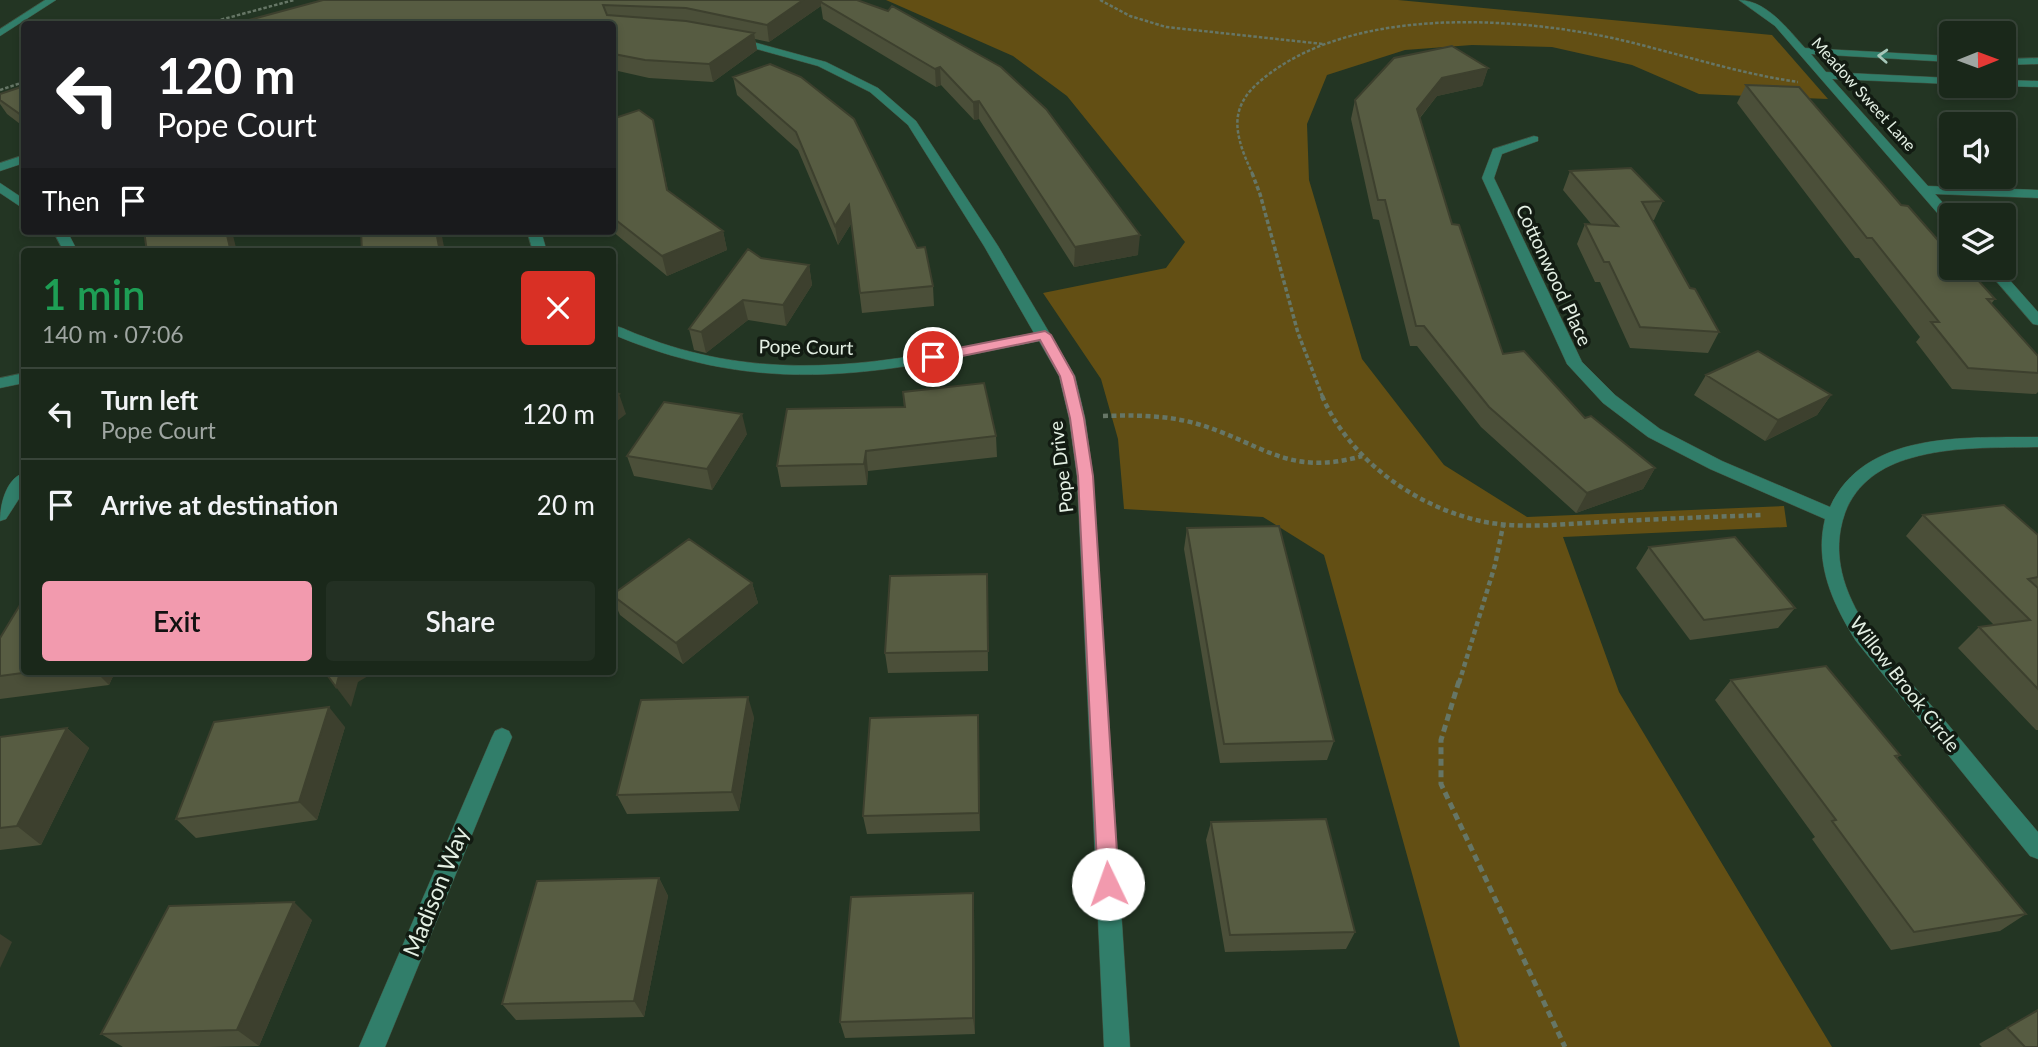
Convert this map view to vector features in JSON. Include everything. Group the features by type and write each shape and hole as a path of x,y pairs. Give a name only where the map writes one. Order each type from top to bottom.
{"street":[{"path":"0,33 51,0"},
{"name":"Meadow Sweet Lane","path":"1744,0 1778,24 1939,206"},
{"name":"Pope Drive","path":"715,36 754,43 822,64 874,90 912,123 1045,335 1067,376 1086,476 1117,1047"},
{"path":"1803,51 1939,58"},
{"path":"2016,62 2038,61"},
{"path":"1824,75 1939,80"},
{"path":"2016,83 2038,84"},
{"name":"Cottonwood Place","path":"1534,139 1497,152 1488,178 1574,364 1609,399 1654,433 1716,465 1834,516"},
{"path":"0,167 21,160"},
{"path":"0,187 21,203"},
{"path":"1926,190 2038,194"},
{"path":"2003,280 2038,321"},
{"name":"Pope Court","path":"616,331 650,346 732,365 829,371 907,363 1045,335"},
{"path":"0,383 21,380"},
{"name":"Willow Brook Circle","path":"2038,442 1956,444 1906,454 1872,468 1845,492 1834,516 1830,542 1831,566 1857,629 2038,849"},
{"path":"0,515 21,484"},
{"name":"Madison Way","path":"372,1047 502,737"}],"path":[{"path":"215,21 294,0"},
{"path":"1100,0 1130,16 1166,27 1323,44"},
{"path":"1774,514 1503,526 1453,513 1404,487 1362,456 1329,411 1308,359 1279,272 1259,192 1237,133 1237,114 1247,95 1264,78 1293,58 1323,44 1380,31 1416,27 1469,25 1546,28 1615,39 1746,75 1833,86"},
{"path":"0,90 21,83"},
{"path":"1077,418 1159,417 1204,426 1275,459 1306,465 1343,463 1362,456"},
{"path":"1503,526 1495,565 1441,740 1441,784 1565,1047"}],"shaded area":[{"path":"886,0 1398,0 1772,35 1828,99 1699,94 1632,65 1552,47 1472,45 1405,50 1327,75 1307,124 1309,180 1362,359 1444,465 1527,517 1784,506 1787,527 1563,537 1619,692 1832,1047 1460,1047 1324,555 1263,517 1124,509 1118,439 1101,379 1043,293 1166,268 1185,242 1067,96 1013,56"}],"building":[{"path":"323,0 803,0 767,25 686,8 603,5 607,15 686,21 754,33 709,64 645,60 616,54 616,21 245,21"},
{"path":"857,0 888,11 892,6 1001,67 1046,109 1140,235 1075,247 979,101 973,102 940,67 935,69 821,2"},
{"path":"1452,46 1488,68 1442,78 1417,109 1452,224 1459,225 1503,354 1524,351 1585,418 1591,416 1655,468 1587,493 1489,407 1424,326 1416,326 1385,200 1378,200 1355,100 1394,58"},
{"path":"770,64 801,77 854,119 917,248 925,247 933,286 860,293 849,205 835,226 796,132 733,77"},
{"path":"1746,85 1799,87 1901,205 1908,206 1939,241 1939,280 1978,280 1995,299 1987,299 2038,356 2038,373 1968,368 1931,322 1939,322 1872,238 1867,238"},
{"path":"21,87 21,115 0,100 0,94"},
{"path":"639,110 653,120 667,190 723,231 662,256 616,220 616,118"},
{"path":"1631,168 1663,201 1642,202 1690,288 1695,289 1719,332 1640,327 1609,262 1604,262 1585,224 1618,226 1570,171"},
{"path":"145,235 227,235 230,248 146,248"},
{"path":"361,235 437,235 439,248 362,248"},
{"path":"748,249 761,258 809,265 783,305 743,300 701,332 689,329"},
{"path":"1758,351 1831,395 1778,420 1706,375"},
{"path":"984,383 996,436 866,451 864,464 777,466 787,409 905,407 903,392"},
{"path":"664,402 742,414 707,469 627,456"},
{"path":"2004,505 2038,535 2038,577 2028,579 2038,588 2038,689 1979,627 2030,620 1923,515"},
{"path":"1279,526 1334,741 1224,744 1187,528"},
{"path":"1735,537 1795,608 1704,620 1649,547"},
{"path":"689,539 752,583 676,643 616,598 616,592"},
{"path":"987,574 988,651 885,653 890,576"},
{"path":"21,604 21,673 0,676 0,638"},
{"path":"1826,666 1900,755 1895,756 2026,914 1914,932 1832,821 1836,820 1731,680"},
{"path":"327,675 339,675 336,687"},
{"path":"748,697 732,792 617,795 641,700"},
{"path":"329,707 299,802 176,819 214,722"},
{"path":"978,715 979,813 863,816 870,718"},
{"path":"67,728 17,826 0,828 0,737"},
{"path":"1326,819 1355,932 1230,935 1211,822"},
{"path":"659,878 634,1001 502,1004 537,881"},
{"path":"973,893 973,1018 840,1022 851,897"},
{"path":"294,902 237,1030 101,1034 169,906"},
{"path":"2038,1010 2038,1047 2025,1047 2007,1028"}],"route":[{"path":"933,357 1045,335 1067,376 1086,476 1108,884"}]}
